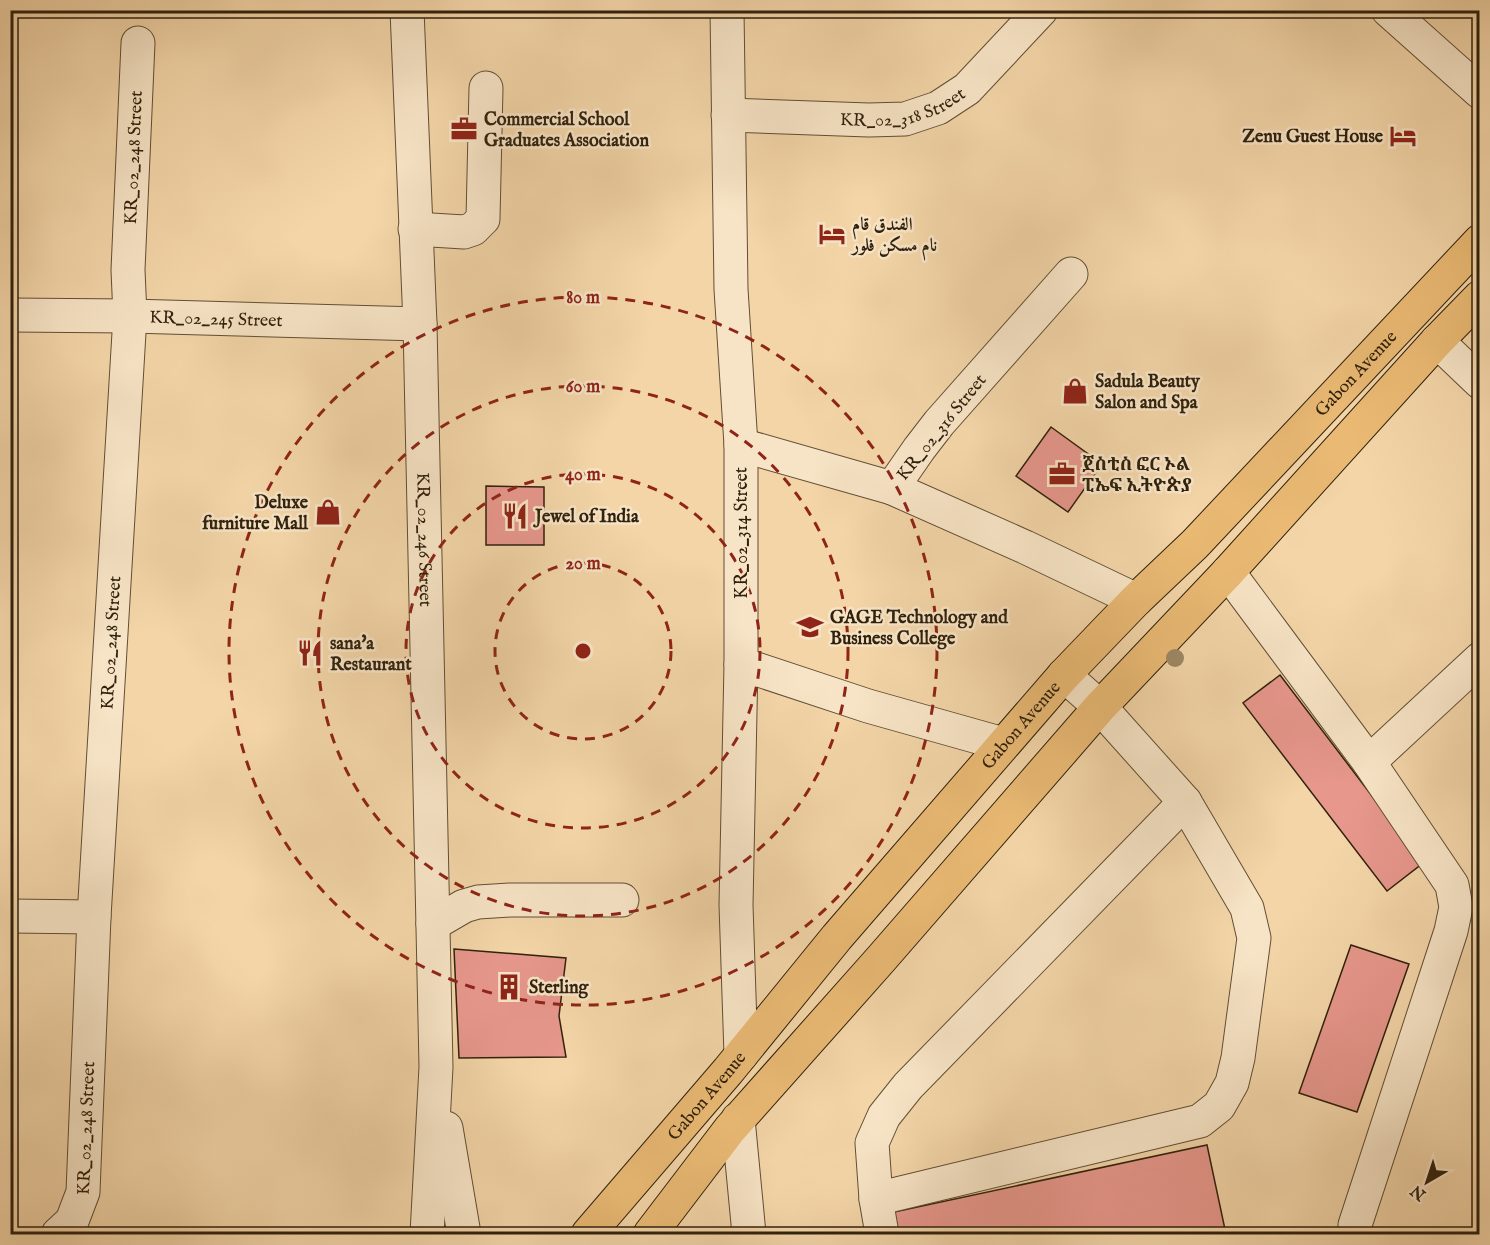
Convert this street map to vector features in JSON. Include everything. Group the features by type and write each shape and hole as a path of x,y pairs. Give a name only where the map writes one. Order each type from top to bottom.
{"main road":[{"name":"Gabon Avenue","path":"588,1234 741,1055 837,937 1064,675 1195,543 1479,241"},
{"path":"650,1234 738,1119 889,950 1100,707 1228,572 1479,297"}],"street":[{"name":"KR_02_246 Street","path":"407,10 420,324 436,1067 427,1234"},
{"name":"KR_02_318 Street","path":"728,115 904,119 938,108 967,89 1041,10"},
{"path":"1388,10 1479,92"},
{"name":"KR_02_314 Street","path":"728,12 731,289 741,445 741,664 736,905 741,1055"},
{"name":"KR_02_248 Street","path":"58,1234 72,1221 83,1192 94,916 130,316 128,270 138,43"},
{"path":"415,229 464,232 473,229 483,219 486,88"},
{"name":"KR_02_316 Street","path":"1071,274 939,423 892,488 1025,547 1136,600"},
{"name":"KR_02_245 Street","path":"10,315 420,324"},
{"path":"1437,341 1479,382"},
{"path":"741,445 892,488"},
{"path":"1228,572 1369,762 1452,885 1456,907 1451,932 1355,1225"},
{"path":"1369,762 1479,659"},
{"path":"741,664 868,706 1003,744"},
{"path":"876,1199 1200,1121 1219,1106 1232,1083 1238,1058 1254,938 1247,908 1185,802 1100,707 1064,675"},
{"path":"882,1234 876,1199 872,1143 884,1116 908,1086 1185,802"},
{"path":"433,924 464,906 478,902 622,900"},
{"path":"10,916 94,916"},
{"name":"KR_02_246 Street","path":"436,1067 464,1234"},
{"path":"738,1119 749,1234"}],"building":[{"path":"1051,427 1102,464 1068,512 1016,476"},
{"name":"Jewel of India","path":"486,486 544,487 544,545 486,545"},
{"path":"1280,675 1423,863 1387,891 1243,703"},
{"path":"1351,945 1409,964 1357,1112 1299,1093"},
{"name":"Sterling","path":"454,949 566,958 559,1016 566,1057 459,1058"},
{"path":"1207,1145 1226,1234 899,1234 894,1212"}],"place":[{"name":"Commercial School Graduates Association","path":"464,129"},
{"name":"Zenu Guest House","path":"1403,136"},
{"name":"الفندق قام نام مسكن فلور","path":"832,234"},
{"name":"Sadula Beauty Salon and Spa","path":"1075,391"},
{"name":"ጀስቲስ ፎር ኦል ፒኤፍ ኢትዮጵያ","path":"1062,474"},
{"name":"Deluxe furniture Mall","path":"328,512"},
{"name":"Jewel of India","path":"515,516"},
{"name":"GAGE Technology and Business College","path":"810,627"},
{"name":"sana'a Restaurant","path":"310,653"},
{"name":"Sterling","path":"509,987"}]}
